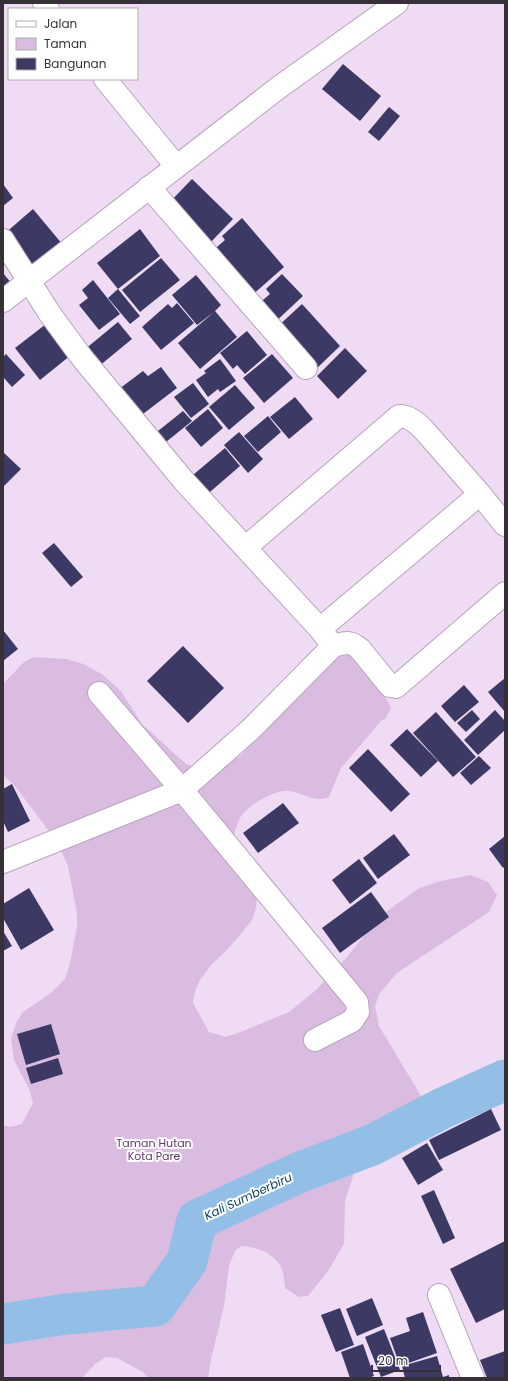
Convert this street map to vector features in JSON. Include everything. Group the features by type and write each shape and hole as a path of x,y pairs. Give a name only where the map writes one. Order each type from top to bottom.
{"street":[{"path":"3,301 278,88 397,3"},
{"path":"107,80 176,166"},
{"path":"149,187 306,368"},
{"path":"3,240 30,280 50,314 83,359 184,481 246,547 320,629 333,646"},
{"path":"246,547 399,416 405,416 413,420 423,429 505,524"},
{"path":"320,629 480,494"},
{"path":"3,862 182,790 251,729 333,646 347,642 354,644 390,686 396,687 505,593"},
{"path":"99,692 357,1002 358,1012 352,1021 315,1040"},
{"path":"439,1295 473,1378"}],"green space":[{"name":"Taman Hutan Kota Pare","path":"333,646 360,649 391,708 386,718 381,721 341,768 329,797 324,799 314,799 291,791 279,792 271,794 257,802 241,817 234,835 257,895 256,908 252,920 224,953 212,964 200,980 195,991 193,1003 209,1032 226,1037 238,1033 289,1012 316,990 387,911 418,889 437,882 470,875 488,882 497,895 489,912 397,973 380,993 375,1005 379,1026 432,1114 372,1145 354,1173 345,1201 344,1244 328,1271 308,1296 299,1297 285,1288 281,1267 269,1254 258,1249 241,1246 235,1251 229,1266 224,1306 208,1378 148,1378 143,1372 117,1358 106,1357 95,1364 82,1378 8,1378 3,1376 3,1125 10,1127 22,1124 33,1103 29,1089 14,1060 11,1038 17,1021 23,1012 51,993 65,979 70,963 77,927 77,914 68,866 57,843 14,785 3,775 3,684 24,662 34,657 67,659 83,664 102,674 121,691 142,724 186,764 199,768 218,770 242,755 264,718"}],"building":[{"path":"343,64 381,96 360,121 322,89"},
{"path":"389,107 400,116 379,141 368,132"},
{"path":"192,179 233,219 208,245 167,205"},
{"path":"3,184 13,198 3,206"},
{"path":"33,209 63,245 32,272 3,235"},
{"path":"242,218 284,267 249,298 210,253 225,240 222,236"},
{"path":"140,229 160,256 118,289 97,263"},
{"path":"161,258 180,280 140,312 122,290"},
{"path":"3,273 12,284 3,291"},
{"path":"282,274 303,296 273,324 256,306 270,294 266,289"},
{"path":"196,275 221,305 215,311 237,337 200,369 178,343 214,312 197,325 172,295"},
{"path":"93,280 120,314 99,330 79,305 88,298 82,290"},
{"path":"118,289 140,316 130,324 108,298"},
{"path":"177,303 194,323 161,350 142,327 168,304 172,308"},
{"path":"302,304 340,346 314,371 275,329"},
{"path":"118,322 132,339 98,367 84,350"},
{"path":"46,324 71,355 40,380 15,348"},
{"path":"247,331 267,355 245,374 237,365 233,369 220,353"},
{"path":"345,348 367,371 338,399 317,376"},
{"path":"6,354 25,375 12,387 3,377 3,357"},
{"path":"272,354 293,378 264,403 243,378"},
{"path":"220,359 236,381 220,392 218,389 208,397 196,380 206,373 204,371"},
{"path":"161,367 177,388 139,417 119,389 143,371 148,376"},
{"path":"193,383 209,404 191,418 174,397"},
{"path":"235,385 255,408 229,430 209,407"},
{"path":"295,397 313,419 289,439 270,417"},
{"path":"208,409 223,428 201,447 185,428"},
{"path":"183,411 192,421 166,442 158,431"},
{"path":"268,416 281,432 258,452 244,436"},
{"path":"239,432 263,459 248,473 224,445"},
{"path":"225,448 240,466 203,498 187,480"},
{"path":"3,452 21,469 3,487"},
{"path":"54,543 83,577 71,587 42,553"},
{"path":"3,630 18,649 3,661"},
{"path":"183,646 224,688 188,723 147,681"},
{"path":"505,678 505,712 488,692"},
{"path":"464,685 479,702 455,722 441,706"},
{"path":"472,710 480,719 466,732 457,723"},
{"path":"495,710 505,721 505,730 478,755 464,740"},
{"path":"436,712 476,757 453,777 413,733"},
{"path":"407,729 438,761 421,777 390,745"},
{"path":"368,749 410,794 391,812 349,768"},
{"path":"479,756 491,768 471,785 460,773"},
{"path":"12,784 30,821 8,832 3,821 3,789"},
{"path":"283,803 299,823 258,853 243,833"},
{"path":"394,834 410,855 378,879 363,858"},
{"path":"505,836 505,866 503,868 489,849"},
{"path":"359,859 377,883 350,904 332,880"},
{"path":"29,888 54,930 21,950 3,918 3,904"},
{"path":"371,892 389,917 340,953 322,928"},
{"path":"3,931 12,946 3,951"},
{"path":"51,1024 60,1054 26,1065 17,1034"},
{"path":"58,1058 63,1074 31,1084 26,1068"},
{"path":"491,1109 501,1130 439,1160 429,1140"},
{"path":"427,1143 443,1170 418,1185 402,1158"},
{"path":"434,1190 455,1238 443,1244 421,1196"},
{"path":"505,1241 505,1309 476,1323 450,1269"},
{"path":"372,1298 383,1325 357,1336 346,1309"},
{"path":"340,1308 354,1345 336,1352 321,1315"},
{"path":"423,1312 437,1353 400,1366 390,1338 410,1331 406,1318"},
{"path":"384,1329 400,1370 381,1377 365,1337"},
{"path":"363,1344 374,1376 368,1378 350,1378 341,1352"},
{"path":"505,1351 505,1378 487,1378 480,1360"},
{"path":"437,1356 443,1377 449,1375 449,1378 405,1378 402,1366"}],"waterway":[{"name":"Kali Sumberbiru","path":"3,1324 66,1314 155,1306 187,1261 197,1220 298,1173 372,1145 443,1108 505,1080"}]}
